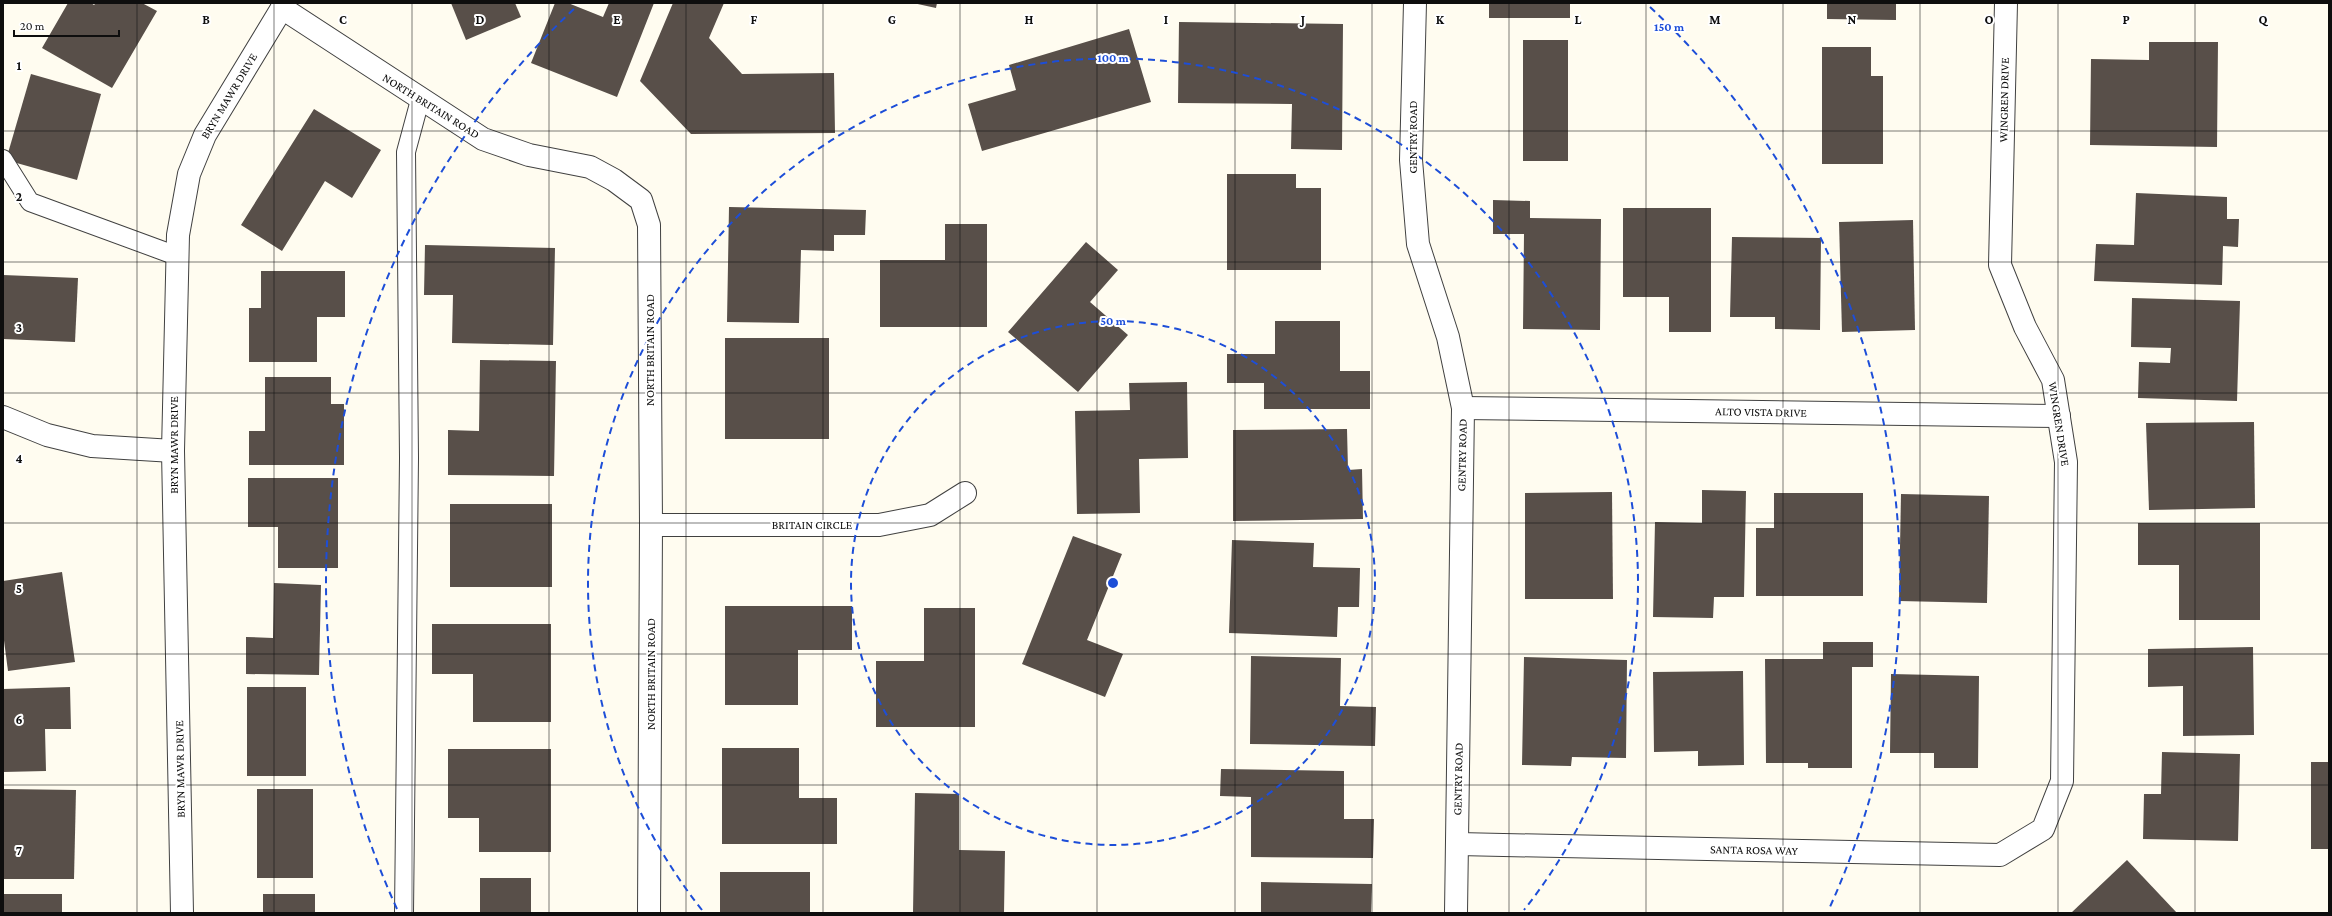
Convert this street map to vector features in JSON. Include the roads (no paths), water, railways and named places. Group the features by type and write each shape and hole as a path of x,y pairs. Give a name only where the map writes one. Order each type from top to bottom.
{"street":[{"name":"GENTRY ROAD","path":"1415,3 1411,160 1418,244 1448,337 1463,408 1456,913"},
{"name":"WINGREN DRIVE","path":"2006,3 2000,265 2025,327 2053,380 2066,462 2062,781 2043,829"},
{"name":"NORTH BRITAIN ROAD","path":"283,6 420,100 483,139 529,155 590,167 614,180 641,200 649,225 652,525 649,913"},
{"name":"BRYN MAWR DRIVE","path":"182,913 173,451 178,235 189,174 205,135 283,6"},
{"name":"ALTO VISTA DRIVE","path":"1463,408 2059,416"},
{"path":"3,417 47,435 92,446 173,451"},
{"name":"BRITAIN CIRCLE","path":"652,525 879,525 930,515 965,493"},
{"name":"SANTA ROSA WAY","path":"1458,844 2000,855 2043,829"}],"lane":[{"path":"404,913 409,458 406,152 420,100"},
{"path":"3,159 30,202 177,256"}]}
